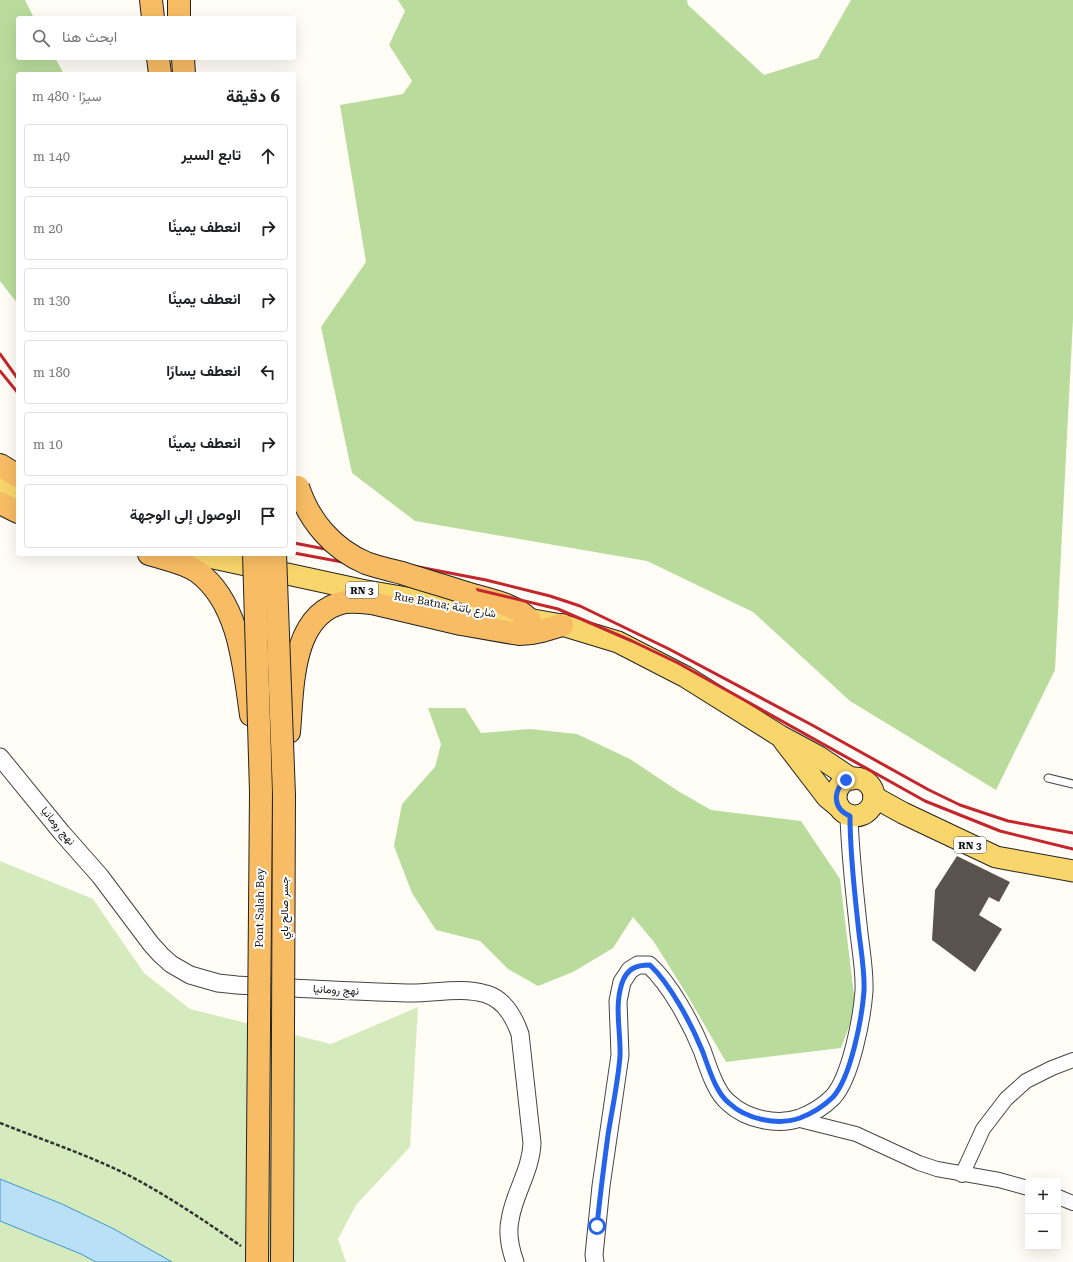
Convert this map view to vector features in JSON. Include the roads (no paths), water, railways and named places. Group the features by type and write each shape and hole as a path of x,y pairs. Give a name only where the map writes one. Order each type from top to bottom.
{"highway":[{"path":"152,0 153,16"},
{"path":"179,0 179,16"},
{"path":"158,60 160,72"},
{"path":"182,60 184,72"},
{"path":"0,465 16,475"},
{"path":"296,482 303,502 318,527 330,540 345,551 367,563 507,604 523,613 530,620"},
{"path":"0,503 16,511"},
{"path":"156,556 180,563 197,572 213,588 223,602 233,624 242,651 261,792"},
{"name":"Pont Salah Bey","path":"250,1255 261,792 254,556"},
{"name":"جسر صالح باي","path":"275,556 284,795 282,1262"},
{"path":"284,795 293,682 301,641 308,628 316,618 334,606 344,602 359,601 389,606 461,624 519,634 542,632 562,625"}],"main road":[{"path":"0,486 16,493"},
{"name":"Rue Batna; شارع باتنة","path":"204,556 360,590 530,620"},
{"name":"RN 3","path":"530,620 562,625 618,642 686,677 780,736 819,756 852,779"},
{"name":"RN 3","path":"780,736 827,797 844,811"},
{"path":"852,779 862,780 867,783 873,791 874,797 872,807 865,814 860,816 844,811 836,801 838,789 841,784 852,779"},
{"name":"RN 3","path":"874,797 903,813 996,857 1073,871"}],"street":[{"name":"نهج رومانيا","path":"0,757 62,833 100,876 151,944 171,964 180,970 218,983 237,985 409,993 459,991 474,992 486,994 496,998 506,1007 520,1034 532,1143 532,1153 529,1164 509,1221 510,1245 515,1262"},
{"path":"796,1119 815,1112 833,1097 845,1076 859,1025 864,990 851,858 844,811"},
{"path":"595,1262 594,1255 601,1186 620,1055 618,1001 622,982 630,970 638,965 650,965 668,986 699,1043 718,1090 728,1103 747,1115 767,1120 796,1119 816,1123 856,1134 919,1163 937,1169 999,1180 1025,1187"},
{"path":"962,1174 983,1129 1006,1099 1026,1081 1052,1068 1073,1060"},
{"path":"1061,1198 1073,1202"}],"lane":[{"path":"1048,778 1073,784"}],"water":[{"path":"0,1179 62,1204 114,1229 172,1262 96,1262 81,1254 0,1221"}],"railway":[{"path":"0,354 16,376"},
{"path":"0,371 16,391"},
{"path":"296,543 486,580 550,596 580,606 669,649 812,725 929,790 960,805 1008,821 1073,833"},
{"path":"296,553 428,578 558,609 678,663 925,801 1000,831 1073,849"}]}
